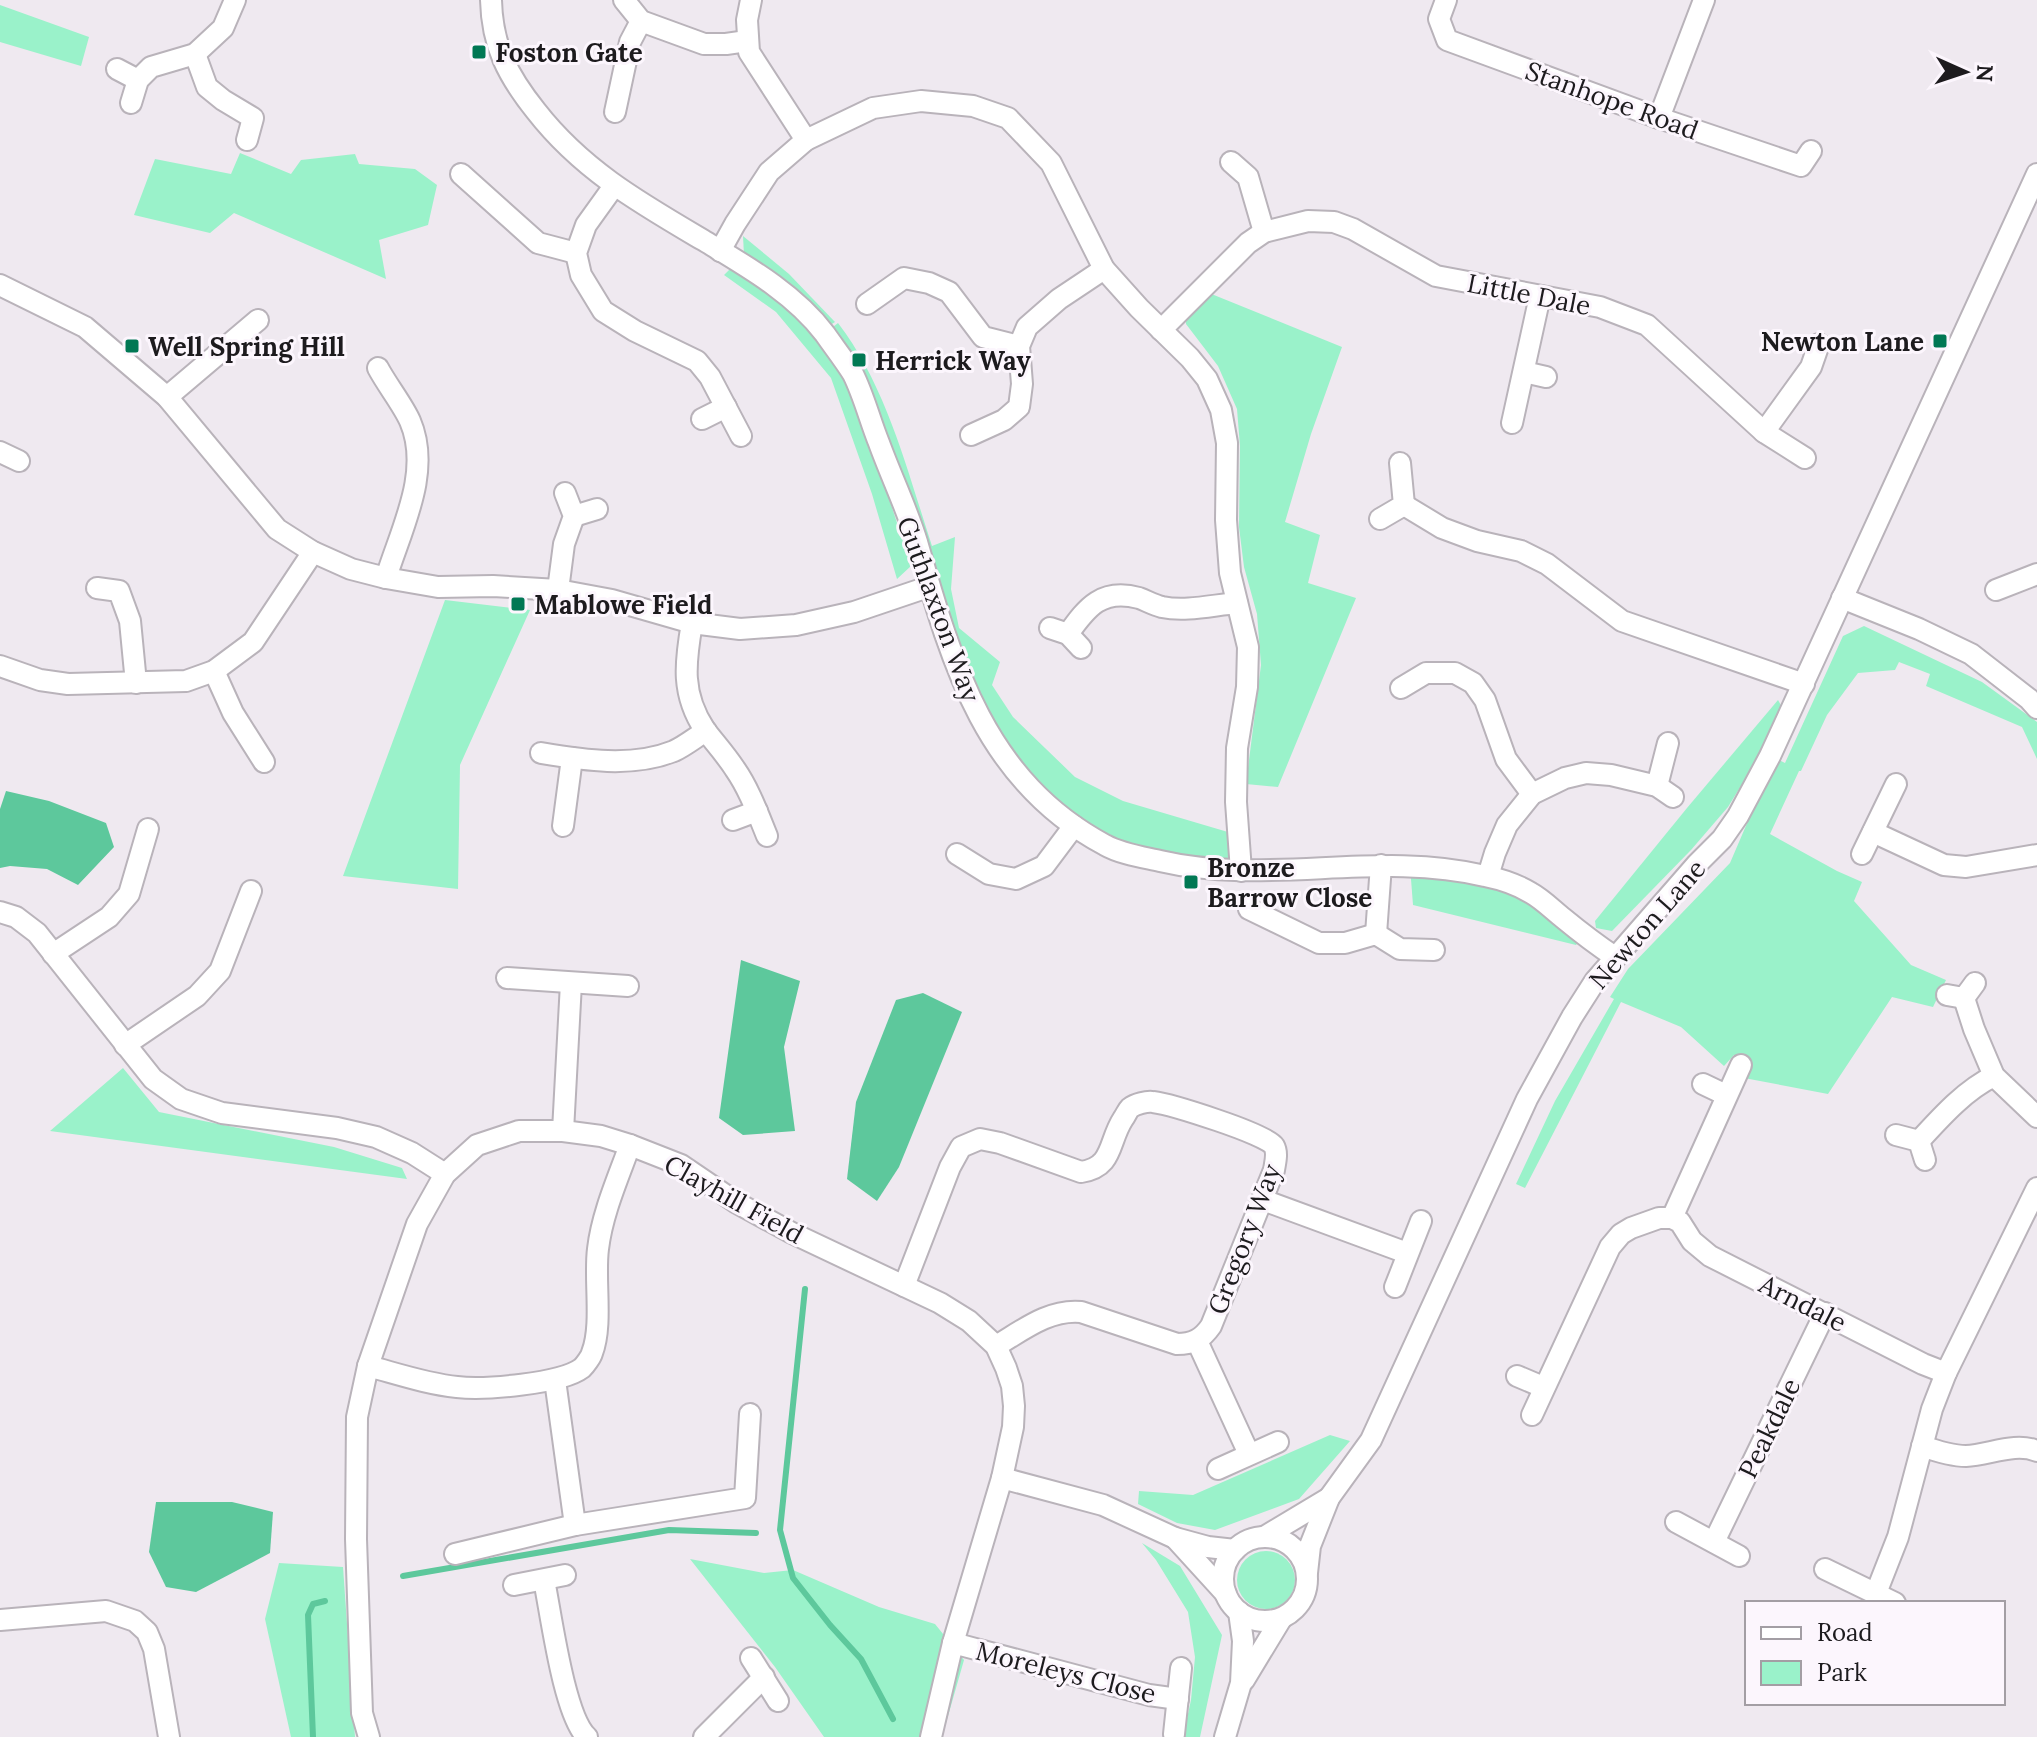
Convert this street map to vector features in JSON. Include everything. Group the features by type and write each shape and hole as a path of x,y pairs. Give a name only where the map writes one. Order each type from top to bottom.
{"street":[{"path":"131,103 138,80 151,67 195,54 223,28 235,0"},
{"name":"Guthlaxton Way","path":"491,0 501,58 519,89 550,129 614,186 748,266 803,309 853,375 916,539 945,636 976,712 1005,760 1041,798 1074,826 1109,847 1185,867 1241,871 1381,865 1434,867 1488,876 1532,893 1615,957"},
{"path":"624,0 641,21 704,44 747,41"},
{"path":"751,0 747,20 749,52 806,140"},
{"name":"Stanhope Road","path":"1446,0 1439,19 1447,40 1659,118 1803,166"},
{"path":"1659,118 1704,0"},
{"path":"615,112 630,42 641,21"},
{"path":"195,54 207,87 253,118 247,140"},
{"path":"117,69 138,80"},
{"path":"720,251 769,172 806,140 873,108 921,101 973,106 1008,118 1051,163 1104,269 1190,358 1207,379 1221,410 1227,443 1230,573 1248,647 1247,687 1237,748 1236,802 1241,871"},
{"path":"1231,162 1254,174 1264,232"},
{"path":"461,174 538,243 576,253"},
{"name":"Newton Lane","path":"1307,1573 1310,1546 1329,1498 1371,1440 1527,1099 1572,1017 1615,957 1722,839 1770,756 2037,174"},
{"path":"614,186 586,225 576,253 581,275 603,311 635,331 697,361 710,377 741,436"},
{"name":"Little Dale","path":"1161,330 1248,243 1264,232 1308,221 1334,222 1353,229 1436,276 1600,307 1647,325 1764,432 1805,458"},
{"path":"971,435 1004,420 1019,407 1022,384 1019,346 1027,327 1059,299 1104,269"},
{"path":"867,304 891,279 929,283 949,292 983,337 1019,346"},
{"path":"0,285 85,327 167,397 277,529 313,552 351,569 438,587 558,590 612,600 692,623 740,629 796,625 854,612 928,587"},
{"path":"1512,423 1540,296"},
{"path":"167,397 258,320"},
{"path":"1764,432 1820,370 1819,344"},
{"path":"1524,372 1546,377"},
{"path":"379,384 410,421 419,456 416,486 386,578"},
{"path":"702,419 726,407"},
{"path":"3,444 19,461"},
{"path":"1400,463 1404,505"},
{"path":"558,590 564,544 574,516 565,493"},
{"path":"1380,519 1404,505"},
{"path":"1404,505 1442,528 1477,541 1521,551 1547,564 1622,621 1804,684"},
{"path":"574,516 597,509"},
{"path":"0,666 40,680 68,684 186,681 214,671 253,642 313,552"},
{"path":"1996,590 2037,574"},
{"path":"97,588 124,584 136,683"},
{"path":"1066,637 1086,609 1101,599 1118,596 1137,598 1162,607 1188,608 1237,603"},
{"path":"1842,598 1971,654 2037,708"},
{"path":"692,623 686,657 687,686 695,713 737,771 767,836"},
{"path":"214,671 233,713 264,762"},
{"path":"1401,688 1426,673 1455,673 1473,683 1485,700 1506,759 1532,794"},
{"path":"541,753 604,761 645,759 674,751 706,731"},
{"path":"1488,876 1507,825 1532,794 1565,778 1586,773 1611,775 1665,792 1668,743"},
{"path":"563,826 572,758"},
{"path":"1862,854 1896,784"},
{"path":"733,820 757,811"},
{"path":"957,854 989,874 1016,879 1044,866 1074,826"},
{"path":"53,954 109,917 129,894 148,829"},
{"path":"1873,832 1944,865 1966,867 2037,855"},
{"path":"1376,934 1381,865"},
{"path":"125,1045 197,996 220,971 251,891"},
{"path":"1249,909 1319,943 1345,943 1376,934 1400,949 1434,950"},
{"path":"0,912 16,917 37,933 153,1079 181,1099 222,1113 337,1128 376,1137 412,1153 445,1174"},
{"path":"507,978 628,986"},
{"path":"563,1131 571,983"},
{"path":"1962,992 1994,1076 2037,1117"},
{"path":"1532,1415 1610,1247 1631,1228 1659,1218 1672,1218 1741,1065"},
{"path":"1896,1135 1922,1150 1936,1122 1979,1083 1994,1076"},
{"path":"1703,1084 1726,1095"},
{"name":"Gregory Way","path":"904,1286 950,1167 961,1147 980,1139 1000,1143 1081,1172 1094,1170 1105,1161 1118,1126 1131,1107 1150,1101 1229,1125 1274,1145 1274,1170 1263,1200 1211,1326 1197,1341 1177,1344 1081,1312 1066,1310 1049,1315 996,1346"},
{"name":"Clayhill Field","path":"369,1737 362,1713 356,1539 357,1417 368,1366 417,1224 445,1174 477,1145 519,1131 563,1131 601,1136 681,1165 737,1203 797,1236 940,1303 969,1321 996,1346 1012,1386 1013,1427 1002,1478 953,1643 931,1737"},
{"path":"368,1366 420,1380 488,1389 555,1380 583,1367 592,1352 597,1324 598,1249 612,1193 630,1145"},
{"path":"1876,1593 1898,1537 1932,1409 1946,1373 2029,1226 2037,1188"},
{"path":"1263,1200 1407,1253"},
{"name":"Arndale","path":"1672,1218 1680,1222 1692,1241 1710,1256 1946,1373"},
{"path":"1395,1287 1421,1221"},
{"name":"Peakdale","path":"1714,1542 1825,1313"},
{"path":"1197,1341 1249,1454"},
{"path":"1517,1376 1543,1387"},
{"path":"555,1380 575,1525"},
{"path":"455,1554 575,1525 745,1498 750,1414"},
{"path":"1218,1469 1278,1442"},
{"path":"1922,1446 1961,1456 2008,1449 2031,1448 2037,1451"},
{"path":"1002,1478 1103,1505 1175,1538 1235,1550"},
{"name":"Newton Lane","path":"1264,1537 1329,1498"},
{"path":"1676,1522 1739,1556"},
{"path":"1175,1538 1226,1594"},
{"path":"1241,1683 1281,1619 1302,1600 1307,1587 1307,1573 1297,1551 1276,1538 1253,1539 1235,1550 1228,1559 1223,1582 1226,1594 1239,1612 1252,1619 1281,1619"},
{"path":"1825,1569 1891,1601"},
{"path":"514,1585 565,1575"},
{"path":"544,1580 569,1705 587,1737"},
{"path":"0,1620 106,1611 135,1621 147,1632 154,1649 169,1737"},
{"path":"1225,1737 1241,1683 1243,1641 1239,1612"},
{"name":"Moreleys Close","path":"953,1643 1149,1695 1178,1699"},
{"path":"751,1658 778,1701"},
{"name":"Moreleys Close","path":"1174,1734 1181,1668"},
{"path":"704,1737 764,1677"}],"green space":[{"path":"0,5 89,37 81,66 0,42"},
{"path":"240,153 291,174 301,160 355,154 359,164 415,169 437,185 428,225 379,240 386,279 234,213 210,233 134,215 155,159 231,174"},
{"path":"743,236 789,274 835,322 824,329 744,255"},
{"path":"730,269 794,312 820,338 845,378 871,443 911,566 897,579 872,494 831,378 776,312 724,275"},
{"path":"1209,293 1342,347 1311,434 1285,522 1320,535 1308,583 1356,598 1278,787 1246,784 1261,665 1257,614 1244,567 1239,527 1237,409 1218,366 1186,324 1186,319"},
{"path":"838,323 870,374 883,402 932,546 955,537 951,589 959,628 1000,662 992,685 1013,717 1075,777 1123,801 1238,835 1241,871 1185,867 1074,826 976,712 881,439 824,334"},
{"path":"445,600 530,610 460,765 458,889 343,876"},
{"path":"1864,626 1982,682 2037,722 2037,759 2022,727 1926,686 1930,674 1899,662 1895,670 1858,673 1827,715 1770,834 1862,882 1854,901 1911,965 1946,980 1933,1007 1892,997 1828,1094 1744,1078 1750,1062 1734,1055 1724,1066 1681,1027 1621,1002 1525,1188 1516,1184 1555,1101 1614,999 1610,997 1628,969 1730,863 1779,760 1785,763 1843,636"},
{"path":"1778,700 1783,709 1776,729 1728,807 1612,931 1596,928 1595,921"},
{"path":"1410,866 1488,876 1584,935 1576,945 1413,905"},
{"path":"123,1068 159,1112 334,1147 402,1168 407,1179 50,1131"},
{"path":"1330,1435 1350,1441 1299,1499 1215,1530 1177,1523 1138,1504 1139,1491 1193,1495"},
{"path":"1142,1543 1180,1566 1222,1635 1200,1737 1183,1737 1191,1700 1195,1657 1188,1612"},
{"path":"1266,1551 1287,1559 1295,1580 1287,1601 1266,1609 1245,1601 1237,1580 1245,1559"},
{"path":"690,1559 764,1573 793,1570 879,1607 935,1624 964,1660 942,1737 824,1737 775,1667"},
{"path":"279,1563 343,1567 355,1737 291,1737 265,1619"}],"shaded area":[{"path":"6,791 49,801 106,823 114,847 78,885 47,869 0,868 0,809"},
{"path":"741,960 800,981 784,1047 795,1131 743,1135 719,1118"},
{"path":"923,993 962,1012 899,1167 877,1201 847,1179 856,1102 896,1000"},
{"path":"156,1502 232,1502 273,1512 270,1553 196,1592 166,1587 149,1552"}],"waterway":[{"path":"805,1289 780,1530 793,1578 861,1659 893,1719"},
{"path":"403,1576 669,1530 756,1533"},
{"path":"313,1737 308,1615 313,1604 325,1601"}],"place":[{"name":"Foston Gate","path":"479,52"},
{"name":"Newton Lane","path":"1940,341"},
{"name":"Well Spring Hill","path":"132,346"},
{"name":"Herrick Way","path":"859,360"},
{"name":"Mablowe Field","path":"518,604"},
{"name":"Bronze Barrow Close","path":"1191,882"}]}
